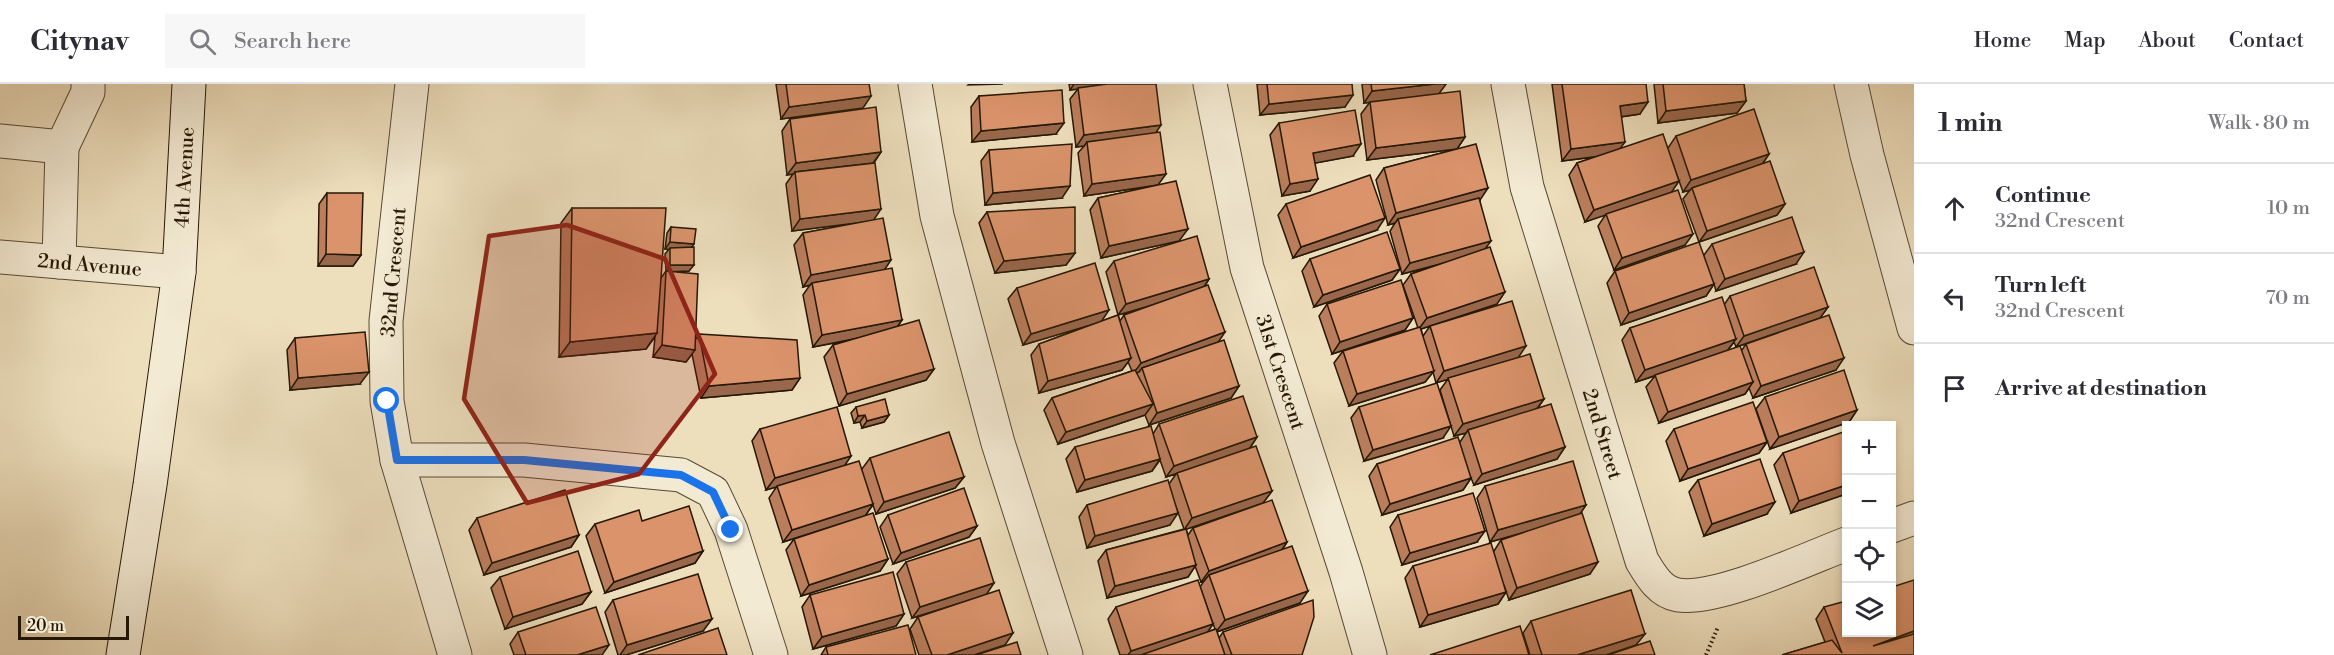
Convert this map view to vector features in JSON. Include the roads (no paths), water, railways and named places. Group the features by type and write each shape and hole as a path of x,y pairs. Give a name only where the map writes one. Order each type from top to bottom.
{"street":[{"path":"59,262 62,147 88,92 88,84"},
{"name":"4th Avenue","path":"123,655 150,485 179,272 189,84"},
{"name":"32nd Crescent","path":"412,84 386,321 387,401 397,460 455,655"},
{"path":"915,84 937,216 998,443 1066,655"},
{"name":"31st Crescent","path":"1210,84 1247,268 1346,572 1370,655"},
{"name":"2nd Street","path":"1508,84 1527,187 1642,561 1654,582 1676,595 1700,595 1737,585 1842,546"},
{"path":"1851,84 1867,155 1914,328"},
{"path":"0,141 62,147"},
{"name":"2nd Avenue","path":"0,257 179,272"},
{"path":"397,460 524,460 681,475 713,492 731,530 771,655"},
{"path":"1896,525 1914,518"}]}
